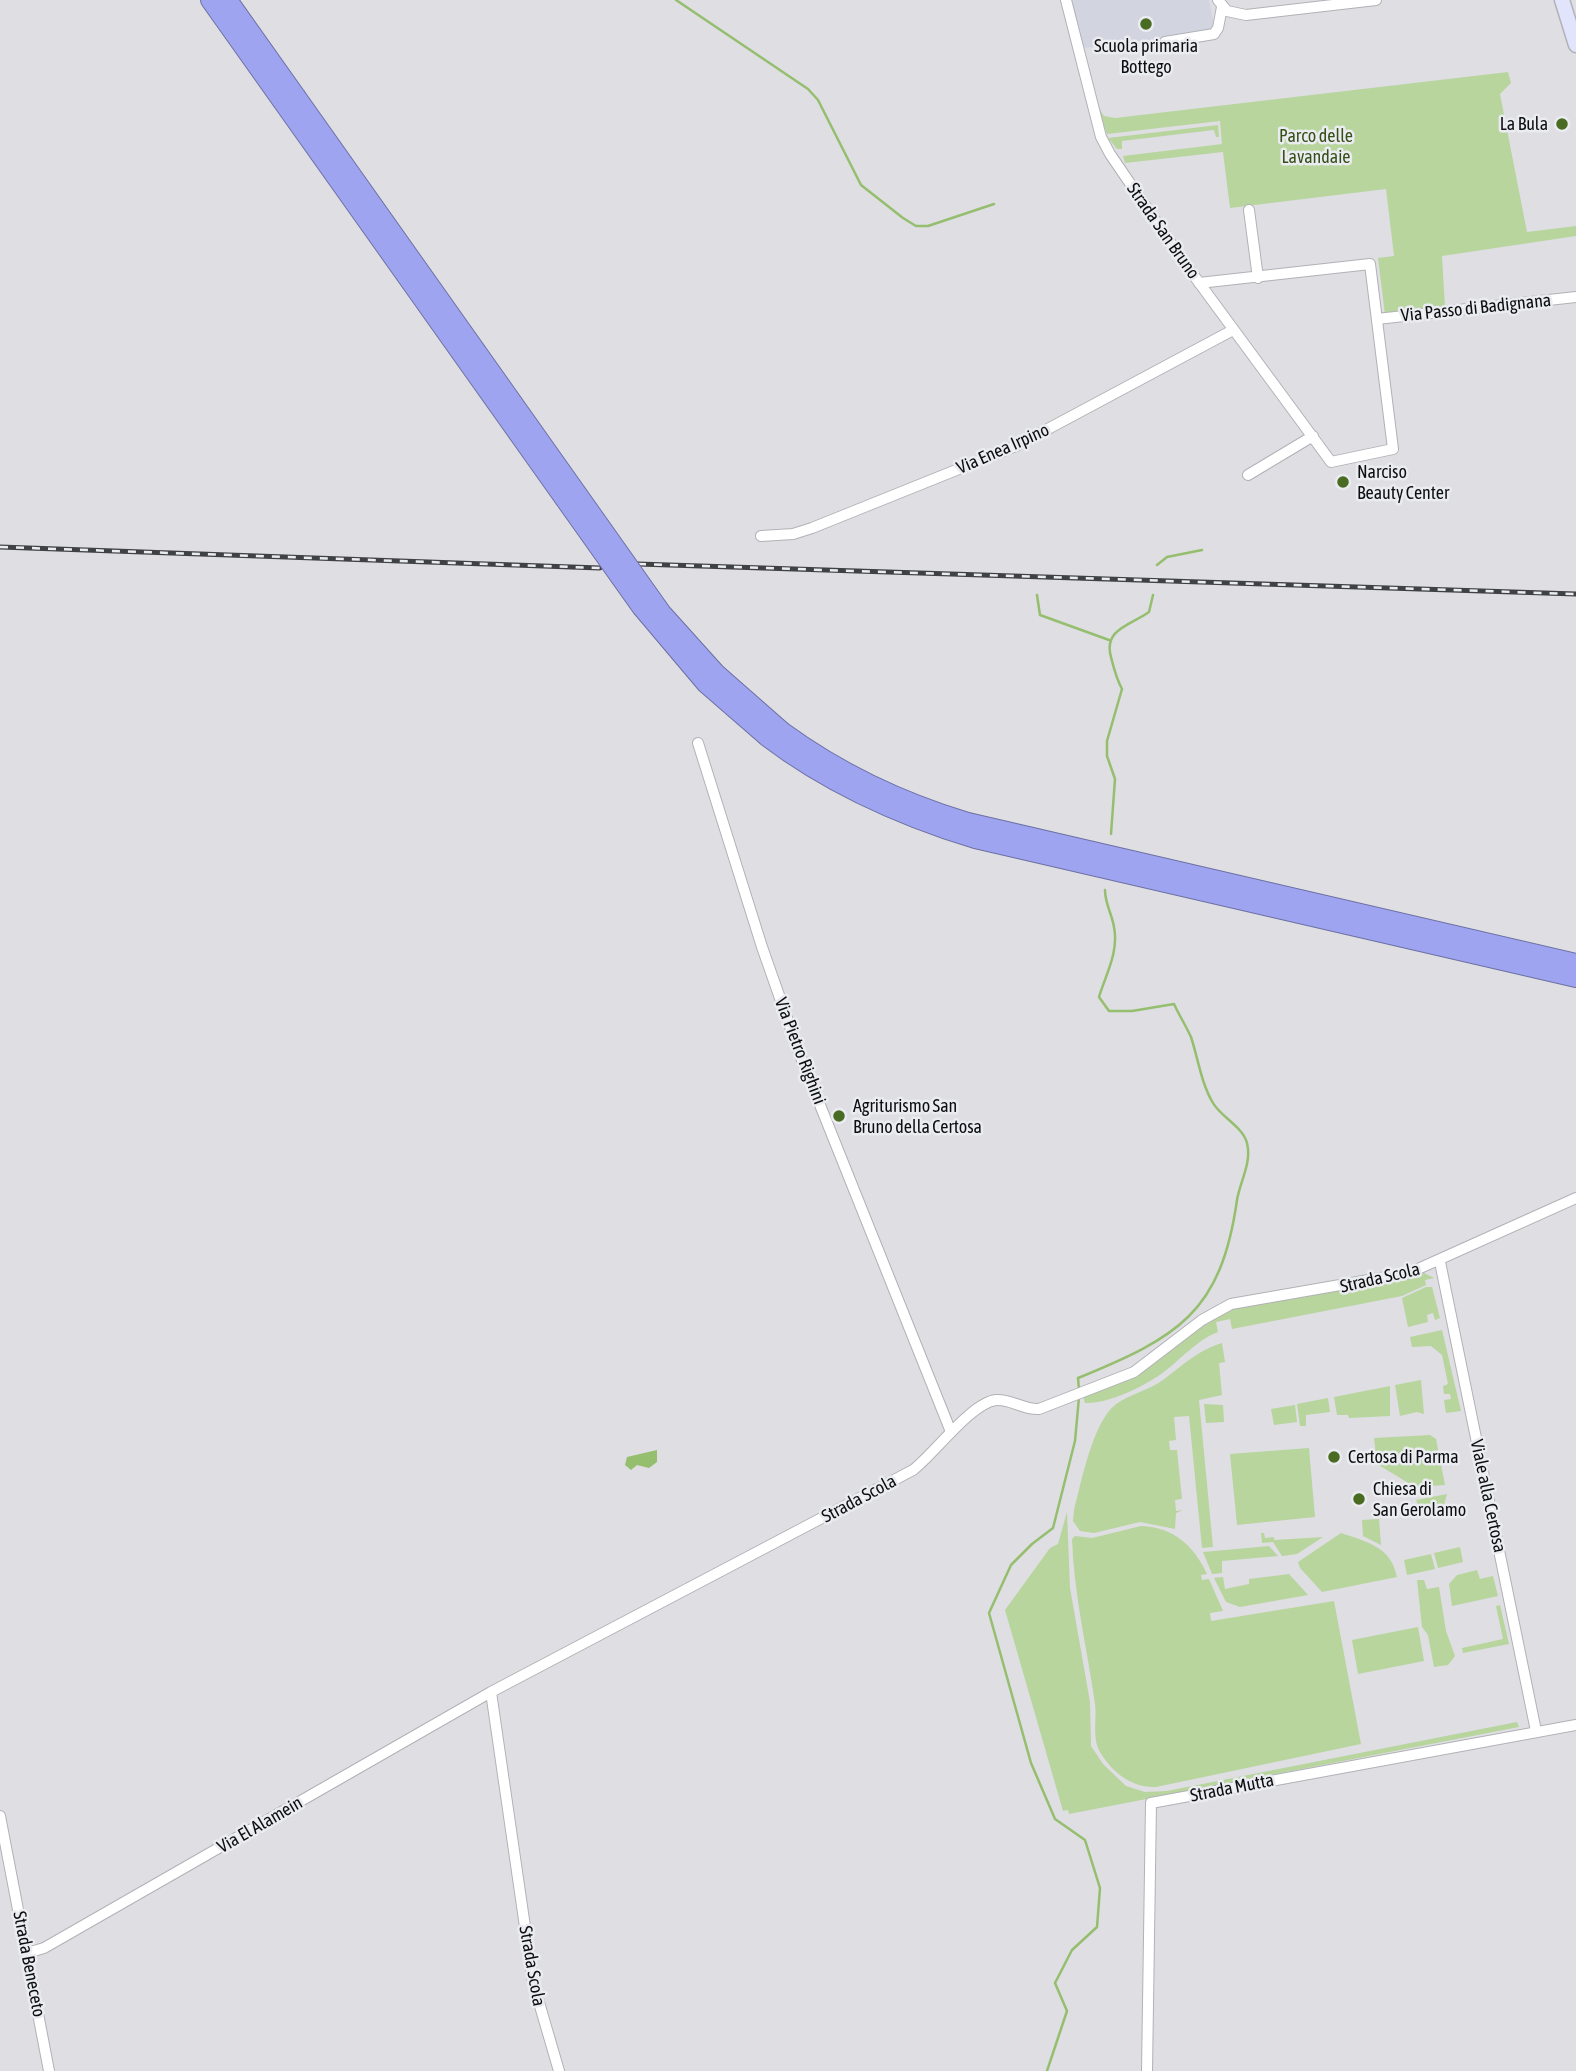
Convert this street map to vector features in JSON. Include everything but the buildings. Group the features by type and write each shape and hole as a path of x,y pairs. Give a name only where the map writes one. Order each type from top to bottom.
{"highway":[{"path":"210,0 288,98 662,612 716,674 774,734 861,796 907,816 975,839 1576,978"},
{"path":"228,0 288,98"},
{"path":"774,734 873,786 978,825 1576,963"}],"street":[{"name":"Strada San Bruno","path":"1066,0 1101,137 1199,283 1331,462 1393,449 1377,319"},
{"path":"1165,42 1214,34 1220,4 1233,13 1246,15 1376,0"},
{"path":"1562,0 1576,45"},
{"path":"1249,210 1258,278"},
{"path":"1199,283 1370,264 1377,319"},
{"name":"Via Passo di Badignana","path":"1377,319 1576,297"},
{"name":"Via Enea Irpino","path":"761,536 793,534 813,528 1016,446 1233,330"},
{"path":"1248,475 1313,436"},
{"name":"Via Pietro Righini","path":"698,743 762,947 800,1055 951,1432"},
{"name":"Strada Scola","path":"559,2071 533,1982 491,1692 914,1470 936,1451 951,1432 993,1401 1004,1400 1028,1410 1066,1399 1146,1365 1202,1320 1231,1304 1383,1280 1440,1262 1576,1198"},
{"name":"Viale alla Certosa","path":"1440,1262 1536,1731"},
{"name":"Via El Alamein","path":"27,1953 65,1936 491,1692"},
{"name":"Strada Mutta","path":"1147,2071 1152,1803 1576,1725"},
{"name":"Strada Beneceto","path":"0,1816 49,2071"}],"shaded area":[{"name":"Scuola primaria Bottego","path":"1071,0 1209,0 1214,26 1206,33 1083,48"},
{"path":"657,1450 657,1462 649,1468 637,1465 631,1470 625,1465 627,1457"}],"green space":[{"name":"Parco delle Lavandaie","path":"1508,72 1511,83 1500,94 1527,232 1576,226 1576,236 1442,256 1445,307 1385,315 1378,258 1394,256 1386,189 1230,208 1223,152 1125,163 1123,156 1222,144 1220,121 1107,134 1098,107 1104,116 1115,118"},
{"path":"1218,125 1219,137 1216,137 1214,130 1122,141 1122,149 1117,149 1108,138"},
{"path":"1424,1273 1434,1278 1425,1280 1426,1285 1402,1296 1232,1329 1230,1319 1216,1322 1218,1332 1202,1340 1154,1379 1114,1398 1085,1403 1083,1396 1139,1373 1204,1323 1233,1307 1372,1285"},
{"path":"1432,1287 1440,1318 1435,1320 1433,1313 1427,1315 1428,1322 1408,1327 1402,1298"},
{"path":"1442,1330 1461,1411 1446,1413 1444,1400 1451,1399 1450,1394 1444,1394 1443,1386 1448,1384 1442,1355 1431,1346 1412,1347 1410,1337"},
{"path":"1222,1343 1225,1362 1219,1363 1222,1395 1199,1400 1213,1547 1202,1548 1189,1416 1174,1417 1176,1440 1169,1441 1170,1450 1177,1450 1182,1499 1175,1500 1176,1511 1183,1510 1176,1513 1175,1529 1140,1522 1094,1533 1080,1531 1073,1521 1074,1510 1094,1439 1107,1413 1120,1401 1157,1384 1198,1354"},
{"path":"1421,1380 1424,1414 1417,1412 1400,1416 1395,1385"},
{"path":"1390,1386 1390,1416 1349,1418 1348,1415 1337,1415 1334,1397"},
{"path":"1328,1398 1330,1412 1306,1415 1306,1426 1300,1426 1297,1404"},
{"path":"1204,1404 1223,1405 1224,1422 1206,1423"},
{"path":"1295,1405 1297,1422 1274,1425 1271,1409"},
{"path":"1430,1435 1436,1439 1445,1485 1415,1487 1377,1464 1374,1438"},
{"path":"1309,1448 1315,1517 1237,1525 1230,1454"},
{"path":"1447,1494 1444,1505 1432,1510 1424,1509 1416,1500"},
{"path":"1067,1512 1070,1588 1090,1702 1091,1746 1103,1764 1126,1786 1145,1792 1167,1791 1517,1722 1519,1727 1069,1814 1068,1810 1063,1811 1005,1610 1050,1548 1058,1544"},
{"path":"1379,1519 1381,1545 1363,1536 1362,1520"},
{"path":"1141,1526 1173,1534 1196,1555 1207,1574 1201,1575 1202,1580 1209,1579 1223,1611 1210,1613 1211,1621 1334,1601 1361,1744 1156,1787 1130,1782 1116,1772 1100,1752 1096,1741 1095,1704 1078,1601 1072,1539 1075,1536 1092,1538"},
{"path":"1261,1533 1264,1533 1265,1538 1274,1537 1274,1540 1323,1537 1297,1554 1282,1556 1273,1542 1262,1543"},
{"path":"1341,1533 1369,1543 1384,1552 1397,1577 1322,1592 1300,1568 1298,1562"},
{"path":"1269,1546 1278,1556 1222,1561 1222,1573 1212,1574 1203,1552"},
{"path":"1460,1547 1463,1562 1438,1568 1434,1553"},
{"path":"1431,1554 1435,1569 1407,1575 1404,1560"},
{"path":"1477,1570 1480,1579 1493,1576 1498,1596 1452,1606 1449,1584 1457,1575"},
{"path":"1289,1574 1308,1595 1240,1607 1226,1602 1214,1578 1223,1577 1225,1589 1249,1584 1249,1579"},
{"path":"1417,1580 1424,1580 1427,1589 1439,1587 1446,1631 1455,1656 1448,1665 1434,1667 1428,1635 1422,1627"},
{"path":"1500,1605 1509,1644 1463,1653 1462,1648 1503,1639 1496,1606"},
{"path":"1418,1627 1424,1661 1358,1674 1352,1640"}],"waterway":[{"path":"676,0 808,89 818,100 861,185 903,218 916,226 928,226 994,204"},
{"path":"1157,565 1167,557 1202,550"},
{"path":"1037,595 1040,615 1109,640"},
{"path":"1111,834 1115,779 1107,756 1107,741 1122,689 1111,657 1111,640 1120,629 1149,612 1153,595"},
{"path":"1079,1390 1078,1378 1143,1349 1168,1333 1189,1316 1206,1295 1219,1270 1230,1238 1248,1158 1245,1137 1217,1108 1209,1095 1191,1037 1174,1004 1132,1011 1109,1011 1099,997 1115,945 1114,927 1105,890"},
{"path":"1047,2071 1067,2011 1055,1983 1072,1950 1097,1927 1100,1888 1085,1840 1055,1819 1031,1763 989,1613 1011,1565 1053,1528 1075,1441 1079,1397"}],"railway":[{"path":"0,547 600,568"},
{"path":"638,564 1576,594"}],"place":[{"name":"Scuola primaria Bottego","path":"1146,24"},
{"name":"La Bula","path":"1562,124"},
{"name":"Narciso Beauty Center","path":"1343,482"},
{"name":"Agriturismo San Bruno della Certosa","path":"839,1116"},
{"name":"Certosa di Parma","path":"1334,1457"},
{"name":"Chiesa di San Gerolamo","path":"1359,1499"}]}
